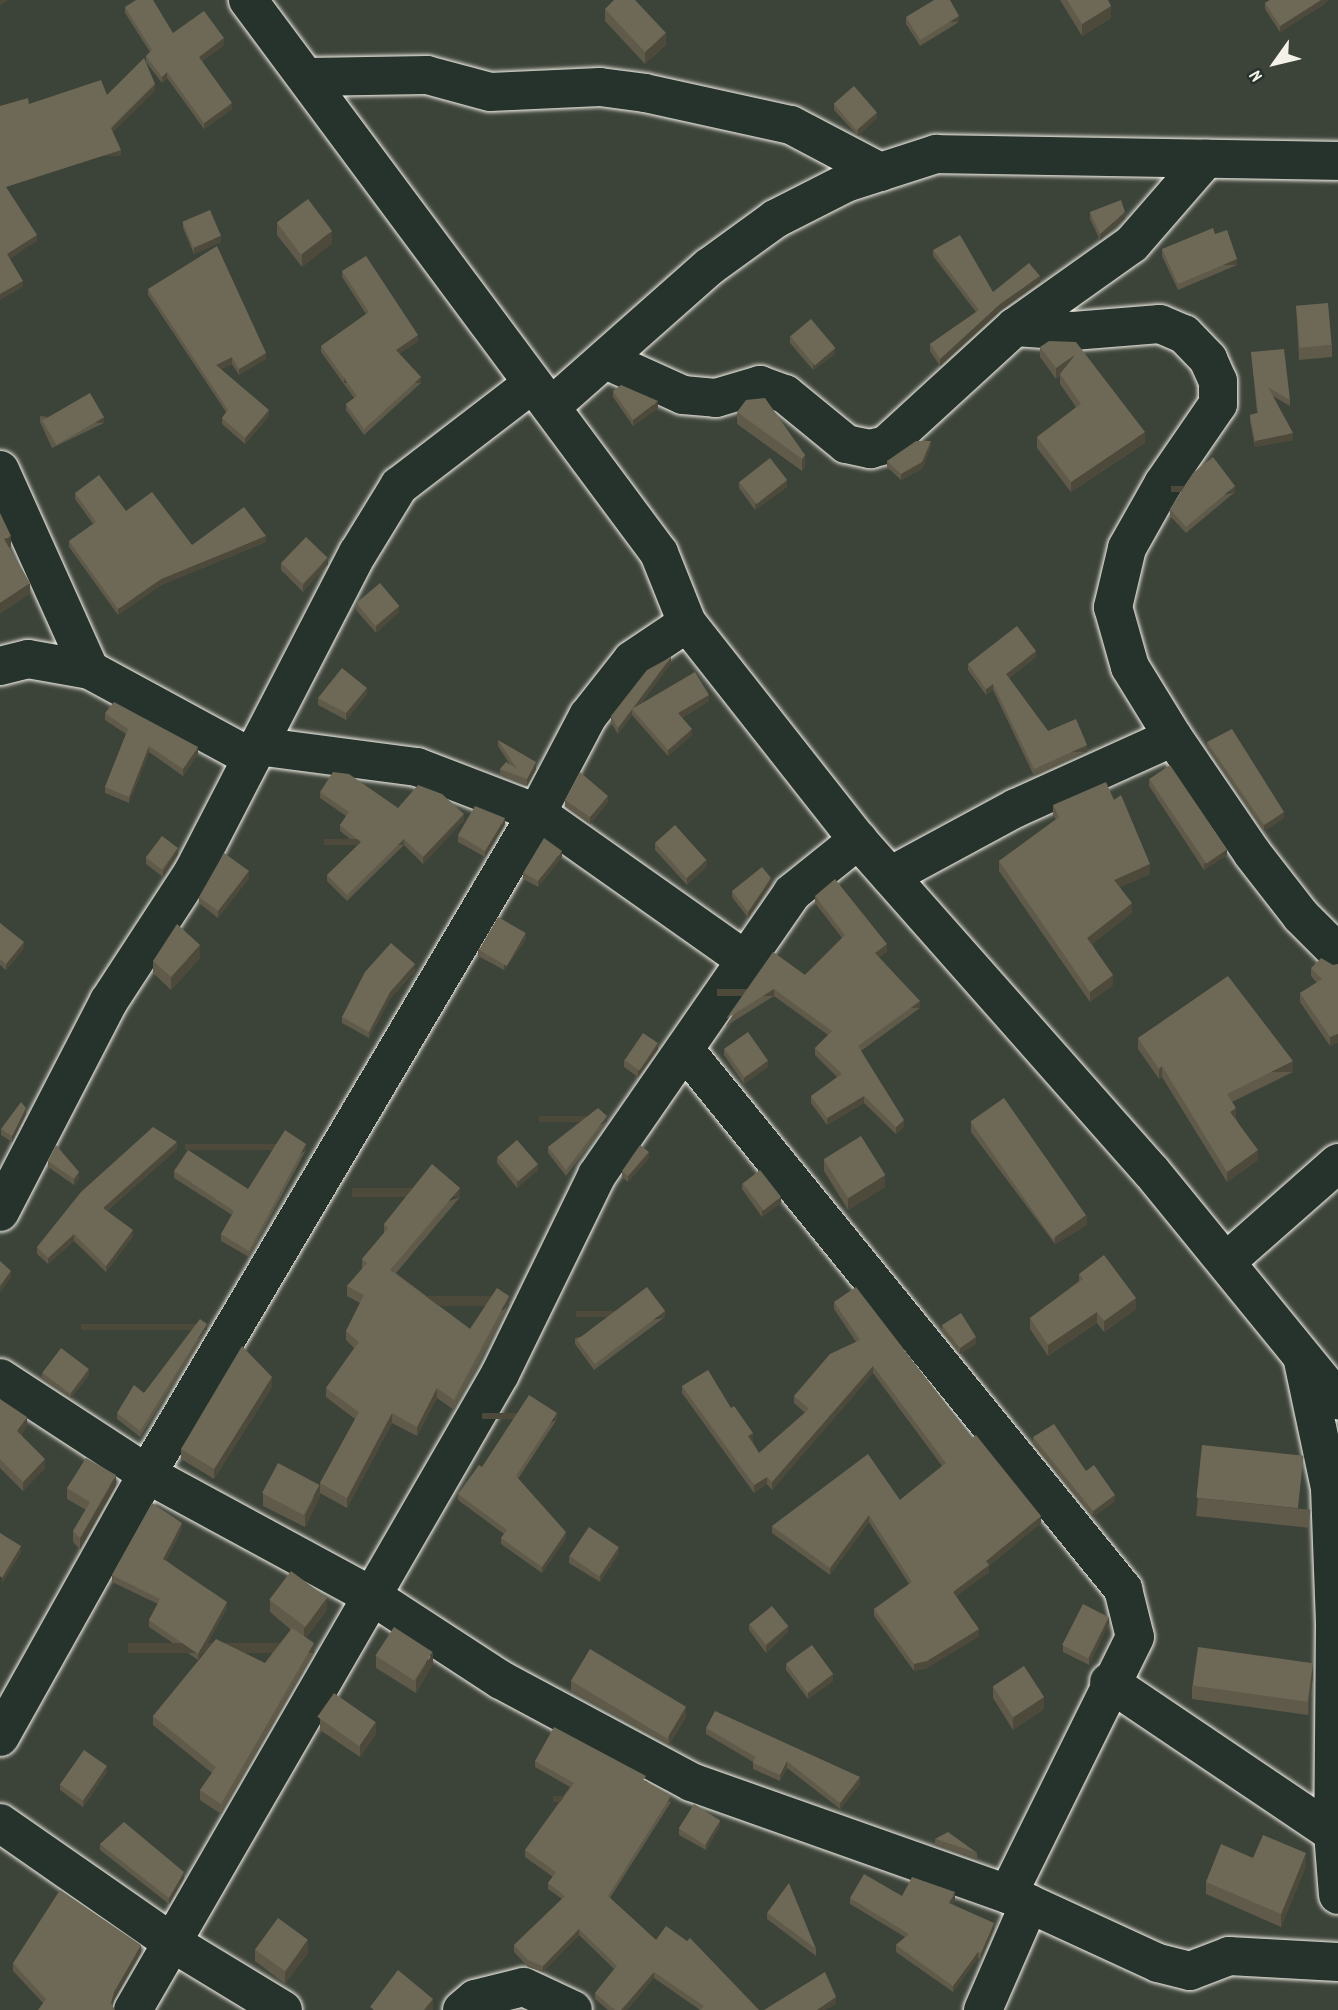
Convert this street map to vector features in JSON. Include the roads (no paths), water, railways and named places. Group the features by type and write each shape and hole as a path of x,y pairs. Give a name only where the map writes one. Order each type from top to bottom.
{"street":[{"path":"248,0 659,553 687,623 859,840 1227,1261 1300,1349 1338,1400"},
{"path":"307,76 427,75 490,92 600,87 697,102 790,125 880,172"},
{"path":"0,1212 109,1000 193,872 358,553 399,486 543,395 608,361 709,267 775,219 846,183 936,154 1338,161"},
{"path":"608,361 683,395 716,398 760,385 785,394 846,444 870,449 886,444 1015,327 1132,244 1206,159"},
{"path":"1015,327 1073,331 1160,324 1184,334 1208,359 1218,381 1218,404 1163,484 1127,548 1113,607 1130,667 1173,737 1261,864 1301,916 1338,953"},
{"path":"0,470 90,670"},
{"path":"0,1737 147,1474 537,813 589,716 632,660 687,623"},
{"path":"0,666 28,659 90,670 254,752 417,767 537,813 744,959"},
{"path":"890,876 1016,808 1173,737"},
{"path":"133,2010 500,1374 597,1175 792,893 859,840"},
{"path":"685,1049 1123,1589 1135,1637 1109,1682 1019,1899 983,2010"},
{"path":"1227,1261 1338,1163"},
{"path":"1300,1349 1330,1489 1335,1624 1333,1833 1338,1895"},
{"path":"0,1378 147,1474 372,1596 501,1680 691,1782 1019,1899 1158,1963 1190,1971 1230,1956 1338,1962"},
{"path":"1109,1682 1333,1833"},
{"path":"0,1823 172,1942 283,2010"},
{"path":"462,2010 475,1999 524,1987 573,2010"}]}
